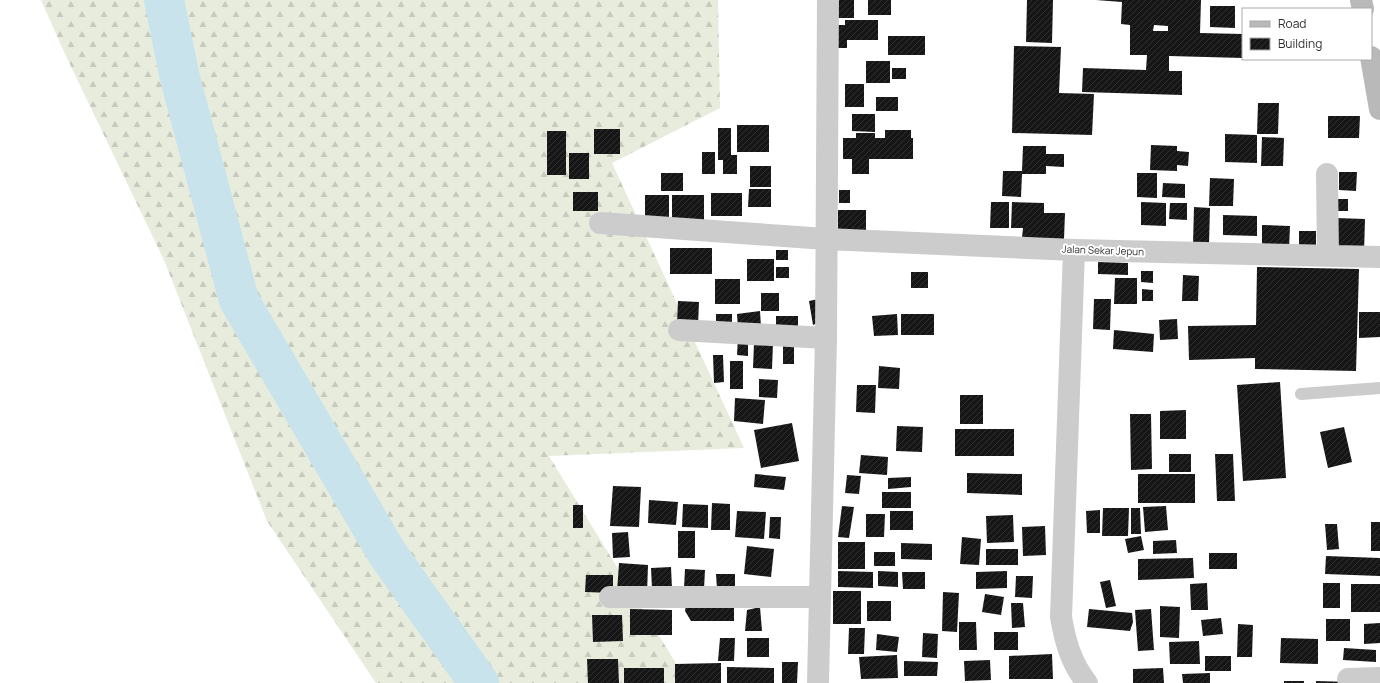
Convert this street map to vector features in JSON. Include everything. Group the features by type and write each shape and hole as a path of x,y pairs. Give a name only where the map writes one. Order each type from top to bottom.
{"main road":[{"path":"1372,60 1380,109"}],"street":[{"path":"818,683 826,338 828,0"},
{"path":"1327,174 1328,256"},
{"name":"Jalan Sekar Jepun","path":"600,224 826,239 1074,250 1380,257"},
{"path":"1074,250 1061,617 1066,647 1080,674 1087,683"},
{"path":"680,330 826,338"},
{"path":"610,597 819,597"},
{"path":"1348,679 1380,678"}],"lane":[{"path":"1301,394 1380,388"}],"green space":[{"path":"41,0 718,0 720,108 612,163 744,448 549,456 688,683 376,683 267,521 164,260 65,54"}],"building":[{"path":"835,0 854,0 854,18 835,18"},
{"path":"868,0 891,0 891,15 868,15"},
{"path":"1027,0 1053,0 1052,43 1026,42"},
{"path":"1096,0 1201,0 1200,33 1242,34 1242,58 1169,56 1169,71 1182,71 1182,95 1082,92 1083,68 1146,70 1147,55 1130,55 1130,25 1121,24 1122,2","holes":["1154,25 1168,26 1168,31 1153,31"]},
{"path":"1210,6 1235,6 1235,28 1210,27"},
{"path":"845,20 878,20 878,40 847,40 847,48 835,48 835,25 845,25"},
{"path":"888,36 925,36 925,55 888,55"},
{"path":"1014,46 1061,47 1059,93 1094,94 1092,135 1012,133"},
{"path":"866,61 890,61 890,83 866,83"},
{"path":"892,68 906,68 906,79 892,79"},
{"path":"845,84 864,84 864,107 845,107"},
{"path":"876,97 898,97 898,111 876,111"},
{"path":"1258,103 1279,103 1278,134 1257,134"},
{"path":"852,114 875,114 875,132 852,131"},
{"path":"1328,116 1360,116 1359,138 1328,138"},
{"path":"737,125 769,125 769,152 737,152"},
{"path":"718,128 731,128 731,155 737,155 737,174 723,174 723,160 718,160"},
{"path":"594,129 620,129 620,154 594,154"},
{"path":"885,130 911,130 911,138 913,138 913,159 869,159 869,174 852,174 852,159 843,159 843,138 856,138 856,133 875,133 875,138 885,138"},
{"path":"547,131 566,131 566,175 547,175"},
{"path":"1225,134 1257,135 1257,163 1225,162"},
{"path":"1262,137 1284,138 1283,166 1261,166"},
{"path":"1151,145 1177,146 1177,151 1189,152 1188,166 1177,165 1177,171 1150,170"},
{"path":"1023,146 1046,146 1046,154 1064,154 1064,167 1046,166 1046,174 1022,174 1021,197 1002,196 1003,171 1022,171"},
{"path":"702,152 715,152 715,174 702,174"},
{"path":"569,153 589,153 589,179 569,179"},
{"path":"750,166 771,166 771,187 750,187"},
{"path":"1339,172 1357,172 1356,191 1339,190"},
{"path":"661,173 683,173 683,191 661,191"},
{"path":"1137,173 1157,173 1157,198 1137,197"},
{"path":"1210,178 1234,179 1233,206 1209,206"},
{"path":"1163,183 1185,184 1185,198 1162,197"},
{"path":"749,189 771,189 771,207 748,207"},
{"path":"839,190 850,190 850,203 839,203"},
{"path":"573,192 598,192 598,211 573,211"},
{"path":"711,193 742,193 742,216 711,216"},
{"path":"645,195 669,195 669,219 645,219"},
{"path":"672,195 704,195 704,220 672,219"},
{"path":"1333,199 1348,199 1348,211 1333,211"},
{"path":"991,202 1009,202 1009,228 990,228"},
{"path":"1012,202 1044,203 1044,213 1065,213 1064,239 1022,238 1023,228 1011,228"},
{"path":"1141,202 1166,203 1166,226 1141,225"},
{"path":"1170,203 1187,203 1187,220 1169,219"},
{"path":"1194,207 1210,208 1209,244 1193,244"},
{"path":"838,210 866,210 866,234 838,234"},
{"path":"1223,215 1257,216 1257,236 1223,235"},
{"path":"1336,218 1365,219 1364,253 1334,252"},
{"path":"1262,225 1290,226 1289,249 1262,248"},
{"path":"1299,231 1316,231 1316,250 1299,249"},
{"path":"670,248 712,248 712,274 670,274"},
{"path":"776,250 788,250 788,260 776,260"},
{"path":"747,259 774,259 774,281 747,281"},
{"path":"1098,262 1128,263 1128,275 1098,274"},
{"path":"776,267 789,267 789,278 776,278"},
{"path":"1257,267 1359,269 1356,371 1255,369 1255,358 1189,360 1188,326 1256,325"},
{"path":"1141,271 1153,271 1153,283 1141,282"},
{"path":"911,272 928,272 928,288 911,288"},
{"path":"1183,275 1199,276 1198,301 1182,301"},
{"path":"1115,278 1137,278 1137,304 1114,304"},
{"path":"715,279 740,279 740,304 715,304"},
{"path":"1142,289 1153,290 1153,301 1142,301"},
{"path":"761,293 779,293 779,311 761,311"},
{"path":"823,298 823,320 813,325 809,301"},
{"path":"1094,299 1111,299 1110,330 1093,329"},
{"path":"678,301 699,302 698,325 677,324"},
{"path":"760,311 761,327 738,329 737,314"},
{"path":"1359,312 1380,312 1380,337 1359,338"},
{"path":"716,314 732,314 732,328 716,328"},
{"path":"897,314 898,335 874,336 872,316"},
{"path":"901,314 934,314 934,335 901,335"},
{"path":"776,316 798,316 798,333 776,333"},
{"path":"1177,319 1178,339 1160,340 1159,320"},
{"path":"1114,330 1154,334 1153,352 1113,349"},
{"path":"738,337 748,338 748,356 737,355"},
{"path":"754,343 773,343 772,369 753,368"},
{"path":"783,346 794,346 794,364 783,364"},
{"path":"713,355 723,355 724,382 714,383"},
{"path":"730,361 743,361 743,389 730,389"},
{"path":"879,366 900,368 899,389 878,388"},
{"path":"759,379 778,380 777,398 759,397"},
{"path":"1280,382 1286,478 1243,481 1237,385"},
{"path":"857,385 876,385 875,413 856,412"},
{"path":"960,395 983,395 983,424 960,424"},
{"path":"735,398 765,400 763,424 734,421"},
{"path":"1186,410 1186,439 1160,439 1160,411"},
{"path":"1130,414 1151,414 1152,469 1131,470"},
{"path":"792,423 799,461 761,468 754,430"},
{"path":"897,426 923,427 922,452 896,451"},
{"path":"1344,427 1352,462 1328,468 1320,432"},
{"path":"955,429 1014,429 1014,456 955,456"},
{"path":"1169,454 1191,454 1191,472 1169,472"},
{"path":"1215,454 1233,454 1235,501 1217,501"},
{"path":"861,455 888,457 887,475 859,473"},
{"path":"967,473 1022,474 1022,495 967,493"},
{"path":"755,474 786,477 784,490 754,487"},
{"path":"1138,474 1195,474 1195,503 1138,503"},
{"path":"847,475 861,476 859,494 845,493"},
{"path":"911,477 911,487 888,489 888,478"},
{"path":"613,486 641,487 639,527 610,526"},
{"path":"882,492 911,492 911,508 882,508"},
{"path":"649,500 678,502 676,525 648,523"},
{"path":"712,503 730,504 730,530 711,530"},
{"path":"683,504 708,505 708,528 682,527"},
{"path":"573,505 583,505 583,528 573,528"},
{"path":"842,506 854,507 849,538 838,537"},
{"path":"1166,506 1168,530 1145,532 1143,507"},
{"path":"1103,508 1129,508 1128,536 1102,536"},
{"path":"1131,508 1140,508 1141,534 1131,534"},
{"path":"1100,510 1100,533 1087,533 1086,511"},
{"path":"737,511 766,512 764,539 735,537"},
{"path":"890,511 913,511 913,530 890,530"},
{"path":"866,514 885,514 884,537 866,537"},
{"path":"1013,515 1014,542 987,543 986,516"},
{"path":"770,517 781,517 780,539 769,538"},
{"path":"1371,522 1380,522 1380,551 1371,551"},
{"path":"1325,524 1337,524 1339,549 1327,550"},
{"path":"1045,526 1046,555 1023,556 1022,527"},
{"path":"678,531 695,531 695,558 678,558"},
{"path":"628,532 630,557 613,558 612,533"},
{"path":"1141,536 1144,550 1128,553 1125,539"},
{"path":"962,537 981,539 979,565 960,564"},
{"path":"1176,540 1177,553 1153,554 1153,541"},
{"path":"838,542 865,542 865,569 838,569"},
{"path":"901,543 932,544 932,560 901,559"},
{"path":"747,546 774,549 771,577 744,574"},
{"path":"986,549 1018,549 1018,565 986,565"},
{"path":"874,552 895,552 895,566 874,566"},
{"path":"1209,553 1237,553 1237,569 1209,569"},
{"path":"1326,556 1380,558 1380,576 1325,574"},
{"path":"1193,558 1194,578 1138,580 1138,559"},
{"path":"619,563 648,565 647,594 617,592"},
{"path":"671,567 672,588 652,589 651,568"},
{"path":"685,569 705,570 704,589 684,588"},
{"path":"838,571 873,572 873,588 838,587"},
{"path":"878,571 898,572 898,587 878,586"},
{"path":"1007,571 1007,588 976,589 976,572"},
{"path":"902,572 925,572 925,589 903,589"},
{"path":"716,574 735,574 735,588 717,589"},
{"path":"586,575 613,575 613,593 585,592"},
{"path":"1016,576 1033,576 1032,598 1015,597"},
{"path":"1110,580 1116,606 1106,608 1100,582"},
{"path":"1207,583 1208,610 1191,610 1190,584"},
{"path":"1323,583 1340,583 1340,608 1323,608"},
{"path":"1351,584 1380,584 1380,612 1351,612"},
{"path":"833,591 861,591 861,624 833,624"},
{"path":"943,592 959,593 957,632 942,631"},
{"path":"985,594 1004,597 1001,615 982,612"},
{"path":"687,599 734,600 734,621 691,621 685,611"},
{"path":"867,601 891,601 891,621 867,621"},
{"path":"1011,603 1023,603 1025,627 1012,628"},
{"path":"1160,606 1180,607 1179,638 1160,637"},
{"path":"760,607 762,631 745,631 747,610"},
{"path":"630,609 672,610 672,635 630,635"},
{"path":"1089,609 1132,613 1133,622 1130,631 1087,627"},
{"path":"1151,609 1154,650 1138,651 1135,610"},
{"path":"592,615 622,615 623,641 593,642"},
{"path":"1221,618 1223,634 1203,636 1201,620"},
{"path":"1326,619 1350,619 1350,641 1326,641"},
{"path":"959,622 976,622 977,650 959,650"},
{"path":"1380,623 1380,643 1364,644 1364,624"},
{"path":"1238,624 1253,625 1252,657 1237,657"},
{"path":"849,628 865,628 864,654 848,654"},
{"path":"994,632 1018,632 1018,650 994,650"},
{"path":"923,633 938,634 937,658 922,657"},
{"path":"877,634 899,637 897,652 876,650"},
{"path":"720,638 735,638 734,661 718,661"},
{"path":"747,638 769,638 769,657 747,657"},
{"path":"1281,638 1318,639 1318,664 1280,663"},
{"path":"1199,641 1200,664 1170,664 1169,642"},
{"path":"1344,648 1376,650 1376,662 1343,660"},
{"path":"1052,654 1053,679 1009,679 1009,656"},
{"path":"897,655 898,678 861,679 859,657"},
{"path":"1205,656 1231,656 1231,671 1205,671"},
{"path":"587,659 618,659 619,683 588,683"},
{"path":"990,660 991,680 965,681 964,661"},
{"path":"904,661 938,662 937,676 904,676"},
{"path":"782,662 798,662 797,683 782,683"},
{"path":"721,663 721,683 675,683 675,664"},
{"path":"727,667 774,668 774,683 727,683"},
{"path":"624,668 664,668 664,683 624,683"},
{"path":"1163,668 1164,683 1133,683 1133,669"},
{"path":"1210,673 1210,683 1183,683 1182,674"},
{"path":"1284,681 1304,681 1304,683 1284,683"},
{"path":"1316,681 1352,682 1316,683"}],"waterway":[{"path":"164,0 180,78 239,300 387,553 479,683"}]}
